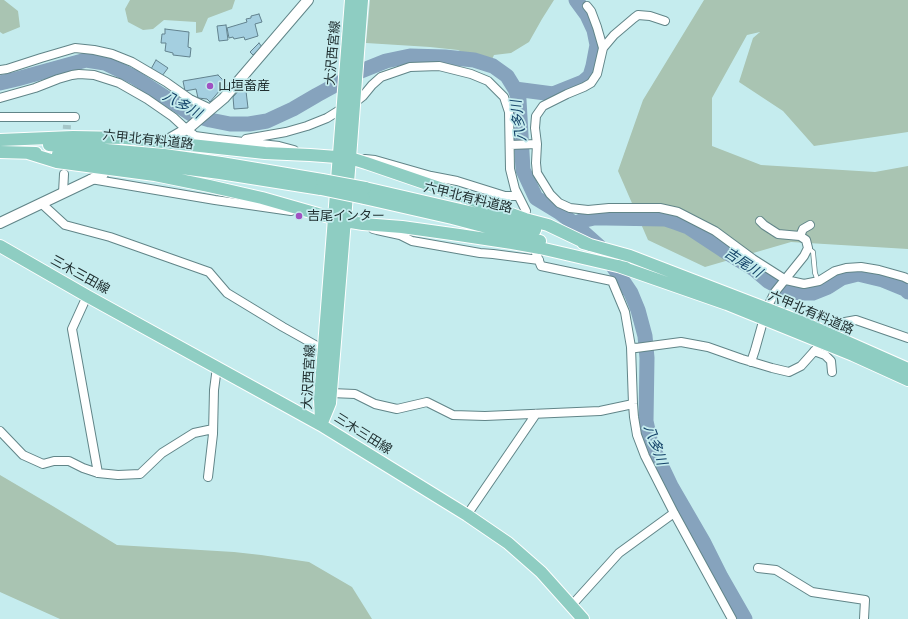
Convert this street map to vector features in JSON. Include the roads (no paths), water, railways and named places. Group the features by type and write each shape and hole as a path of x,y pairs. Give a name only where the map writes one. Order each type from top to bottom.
{"main road":[{"name":"大沢西宮線","path":"351,0 352,65"},
{"name":"大沢西宮線","path":"321,425 330,403 331,393 347,104 362,0"},
{"path":"0,141 73,137 126,138 264,153 345,158 366,162 525,219 548,225 590,245"},
{"name":"六甲北有料道路","path":"0,141 164,155 220,163 364,193 469,212 630,256 804,323 908,369"},
{"name":"六甲北有料道路","path":"0,152 78,156 321,184"},
{"path":"28,153 57,162 155,175 209,186 363,224 409,228 512,243 626,268"},
{"name":"六甲北有料道路","path":"364,193 452,218 516,234 626,268 727,304 853,355 908,380"},
{"name":"大沢西宮線","path":"321,425 320,398 324,350 340,219"},
{"name":"三木三田線","path":"0,246 87,296 321,425 468,515 508,543 541,572 583,619"}],"street":[{"path":"171,138 188,128 212,110 224,98 308,0"},
{"path":"587,6 591,11 603,48"},
{"path":"665,21 650,16 638,15 614,34 603,48 597,74 591,83 542,106 536,116 534,128 536,163 537,173 550,194 559,203 570,208 588,210 609,208 660,208 678,212 714,231 784,281 804,284 818,281 835,271 846,268 861,267 879,270 904,277 908,280"},
{"path":"0,70 75,48 94,50 112,54 132,62 166,82 190,99 212,110"},
{"path":"221,139 250,139 307,126 327,118 347,104 363,96 381,77 410,67 438,66 471,74 488,81 504,97 509,112 512,145 510,169 515,189 526,211"},
{"path":"0,98 72,75 94,75 119,83 147,99 188,128 195,136 279,146 310,155"},
{"path":"0,117 70,119"},
{"path":"512,145 536,144"},
{"path":"345,158 375,160 431,176 456,181 505,196 518,196"},
{"path":"63,193 64,174"},
{"path":"0,223 103,174"},
{"path":"91,179 215,200 318,214"},
{"path":"41,203 65,225 110,238 210,272 226,293 324,350"},
{"path":"760,220 764,225 778,234 800,236 806,240 808,248 804,256 775,292 770,302"},
{"path":"363,224 377,230 400,235 412,241 480,253 538,257 541,266 612,281 626,312 633,347 633,404 637,435 645,456 674,513 732,619"},
{"path":"800,236 803,229 810,224"},
{"path":"87,296 72,329 98,473"},
{"path":"836,330 845,322 856,320 908,338"},
{"path":"751,362 762,325"},
{"path":"633,347 681,342 708,346 751,362 790,372 801,366 816,349 831,361 832,372"},
{"path":"208,477 213,429 214,390 218,367"},
{"path":"331,393 355,394 375,404 397,409 427,402 454,415 485,416 600,411 633,404"},
{"path":"468,515 536,414"},
{"path":"0,432 23,455 43,464 54,461 69,460 83,468 98,473 118,475 140,474 162,453 194,433 213,429"},
{"path":"571,606 619,553 674,513"},
{"path":"758,568 776,570 812,592 865,600 864,619"}],"lane":[{"path":"808,248 813,252 815,273 818,281"}],"waterway":[{"path":"515,89 553,94 583,82 590,76 597,45 594,30 587,15 576,0"},
{"name":"八多川","path":"0,83 86,60 105,63 134,77 191,114 230,124 249,124 267,121 293,109 361,71 386,61 410,56 474,60 493,66 507,76 515,89 519,100 523,170 536,198 559,212 600,247 631,293 638,310 645,336 647,358 646,421 651,444 671,486 745,619"},
{"name":"吉尾川","path":"575,224 594,218 665,219 688,227 754,269 768,281 787,291 813,293 828,287 842,278 858,274 883,280 905,289 908,292"}],"tunnel":[{"path":"66,141 67,125"}],"place":[{"name":"山垣畜産","path":"210,86"},
{"name":"吉尾インター","path":"299,216"}]}
